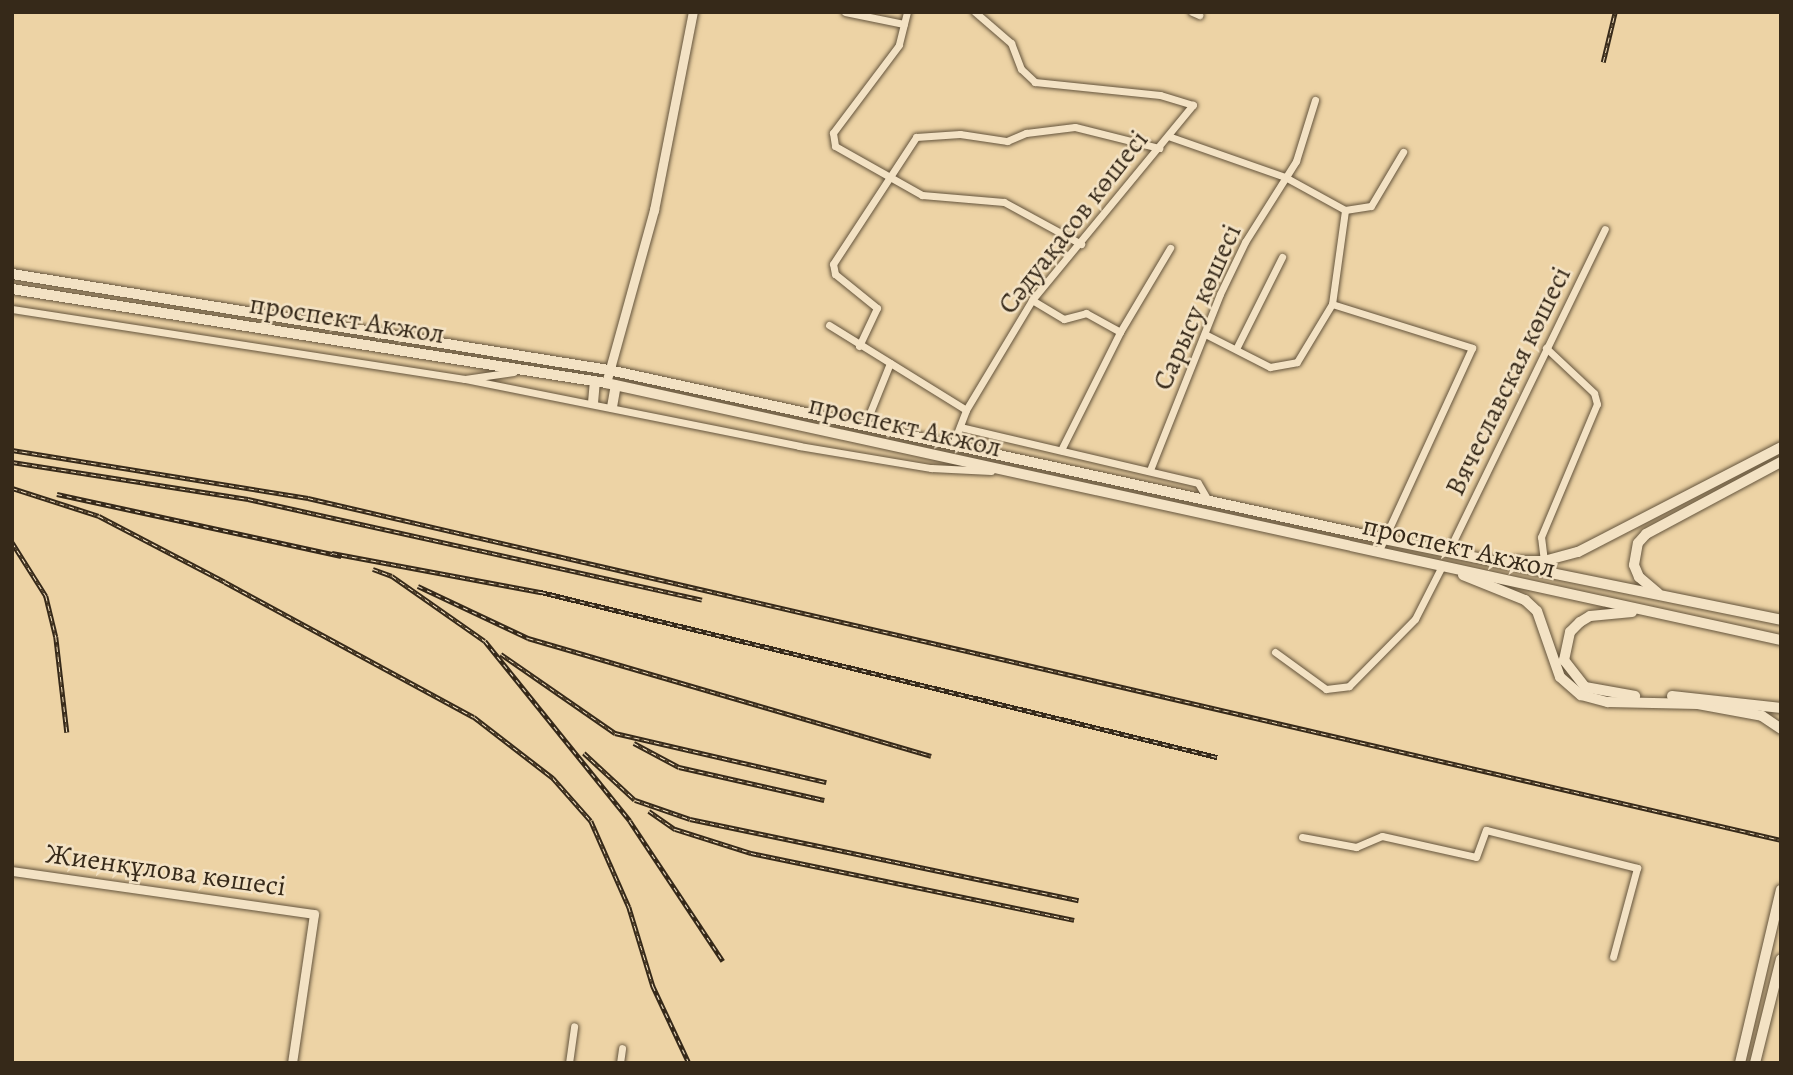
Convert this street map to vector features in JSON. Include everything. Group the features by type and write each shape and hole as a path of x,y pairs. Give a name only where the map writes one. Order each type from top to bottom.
{"main road":[{"name":"проспект Акжол","path":"12,274 609,370 1384,539 1781,620"},
{"name":"проспект Акжол","path":"12,289 606,383 997,471 1781,640"},
{"path":"184,317 185,302"},
{"path":"593,403 606,383"},
{"path":"606,383 612,407"},
{"path":"1490,560 1544,561 1598,543 1781,447"},
{"path":"1663,596 1639,577 1634,565 1639,543 1657,528 1781,462"},
{"path":"1458,571 1525,600 1537,611 1560,677 1581,695 1608,702 1698,704 1762,716 1781,729"},
{"path":"1638,610 1590,616 1570,632 1564,660 1577,681 1607,694 1697,696 1781,708"},
{"path":"1740,1063 1781,890"},
{"path":"1755,1063 1781,959"}],"street":[{"path":"606,383 654,210 693,12"},
{"path":"845,12 904,24"},
{"path":"907,12 899,45 832,140 886,177 933,198 996,200 1014,206 1081,244"},
{"name":"Сәдуақасов көшесі","path":"953,443 966,410 1032,300 1193,106 1160,95 1035,82 1021,69 1011,43 975,12"},
{"name":"Сарысу көшесі","path":"1150,470 1245,242 1296,161 1315,100"},
{"path":"859,346 877,307 835,274 833,264 886,177 916,137 960,134 1007,141 1039,130 1075,127 1160,148"},
{"path":"1168,136 1285,177 1345,210 1371,206 1403,152"},
{"path":"1205,334 1270,367 1297,362 1332,304 1345,210"},
{"name":"Вячеславская көшесі","path":"1448,552 1605,229"},
{"path":"1061,450 1120,332 1170,248"},
{"path":"1237,349 1282,257"},
{"path":"1032,300 1064,319 1086,313 1120,332"},
{"path":"1332,304 1472,348 1378,552"},
{"path":"12,309 465,379 918,466 997,471"},
{"path":"829,325 966,410"},
{"path":"1544,561 1541,537 1597,404 1594,393 1546,348"},
{"path":"865,425 890,363"},
{"path":"465,379 525,370"},
{"path":"960,427 1198,483 1208,500"},
{"path":"1275,652 1326,689 1349,686 1415,619 1441,568"},
{"path":"1301,837 1356,847 1382,836 1476,857 1486,830 1637,867 1613,957"},
{"name":"Жиенқұлова көшесі","path":"12,871 314,914 292,1063"},
{"path":"569,1063 574,1026"},
{"path":"620,1063 622,1048"}],"railway":[{"path":"1603,62 1615,12"},
{"path":"12,450 308,498 1781,840"},
{"path":"12,462 248,499 702,600"},
{"path":"12,488 99,516 225,582 474,717 553,778 591,821 629,907 653,986 689,1063"},
{"path":"57,494 341,556"},
{"path":"12,542 46,596 56,637 67,732"},
{"path":"332,553 541,592 1217,757"},
{"path":"373,569 392,576 485,641 630,821 723,961"},
{"path":"418,586 528,638 931,756"},
{"path":"501,654 615,733 826,782"},
{"path":"634,743 679,767 824,800"},
{"path":"584,753 635,800 690,819 1079,900"},
{"path":"649,811 675,829 751,853 1074,920"}]}
